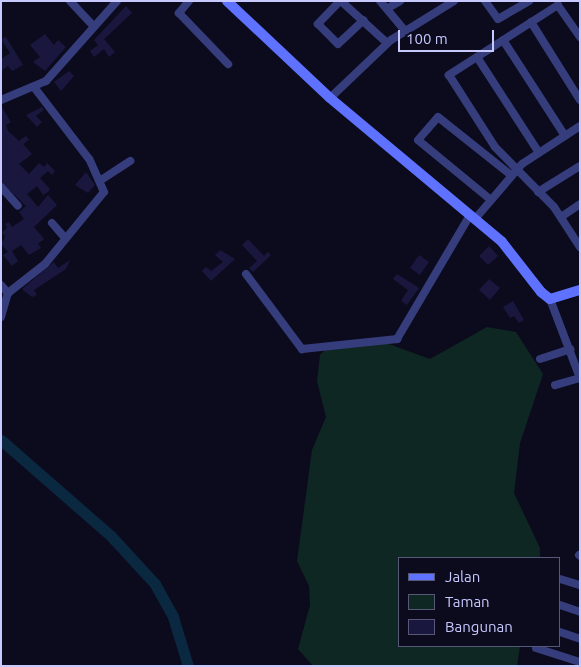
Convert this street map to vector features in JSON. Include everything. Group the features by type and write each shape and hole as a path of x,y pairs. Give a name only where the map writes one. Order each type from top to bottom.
{"street":[{"path":"70,1 94,27"},
{"path":"1,100 34,87 55,72 117,1"},
{"path":"189,1 179,13 228,64"},
{"path":"227,1 330,98 510,250 540,292 550,298 580,378 555,385"},
{"path":"364,20 338,44 318,24 340,1 364,20 387,43"},
{"path":"380,1 388,8 405,31"},
{"path":"388,8 400,1"},
{"path":"330,98 387,43 454,1"},
{"path":"485,1 498,19 523,3"},
{"path":"513,173 494,147 449,75 560,5 580,37"},
{"path":"531,22 580,100"},
{"path":"503,40 565,136"},
{"path":"477,57 539,153"},
{"path":"1,317 8,293 45,264 65,238 103,197 102,180 34,87"},
{"path":"491,200 418,140 438,117 538,192 561,217 580,247"},
{"path":"246,274 302,349 397,339 473,217 491,200 513,173 580,126"},
{"path":"102,180 130,161"},
{"path":"538,192 580,166"},
{"path":"1,187 18,206"},
{"path":"561,217 580,204"},
{"path":"52,223 65,238"},
{"path":"1,285 8,293"},
{"path":"550,298 580,290"},
{"path":"540,359 570,349"},
{"path":"561,579 580,585"},
{"path":"561,605 580,612"},
{"path":"561,632 580,639"},
{"path":"536,648 580,662"}],"green space":[{"path":"487,327 516,332 543,374 520,443 514,493 540,548 540,557 398,557 398,647 520,647 517,666 313,666 298,649 310,605 309,586 297,561 312,450 326,417 317,381 320,355 329,345 386,343 430,359"}],"building":[{"path":"126,6 132,13 104,39 115,52 109,57 104,49 94,57 90,51 98,45 94,40"},
{"path":"45,34 54,45 58,40 66,47 45,71 33,62 40,57 30,45"},
{"path":"6,37 23,65 12,71 8,66 1,71 1,59 10,53 1,39"},
{"path":"69,71 74,76 61,91 54,82"},
{"path":"1,106 11,122 6,125 8,131 19,141 26,136 29,140 23,144 32,154 19,164 29,174 39,163 44,167 47,163 55,171 52,175 48,171 40,178 50,189 48,192 43,195 37,186 27,194 38,207 48,195 57,205 34,227 44,239 38,244 41,248 29,255 21,245 12,251 18,261 12,266 3,255 8,252 1,244 5,237 2,232 7,228 5,224 9,222 12,227 24,219 19,212 26,206 1,182"},
{"path":"42,107 44,110 36,116 42,122 37,127 26,115"},
{"path":"86,172 95,185 88,193 75,185"},
{"path":"248,239 264,256 268,252 271,255 253,272 249,268 257,261 242,245"},
{"path":"489,246 498,256 488,265 479,256"},
{"path":"220,250 235,259 211,281 202,271 206,267 211,271 223,262 215,255"},
{"path":"419,255 429,262 420,275 410,268"},
{"path":"70,260 66,269 34,290 37,295 32,297 22,289 54,262 58,268"},
{"path":"397,274 419,288 407,305 401,301 408,290 393,279"},
{"path":"489,279 500,288 490,300 479,290"},
{"path":"513,301 524,320 519,323 514,316 510,318 503,307"}],"waterway":[{"path":"1,440 110,535 155,584 173,617 188,666"}]}
